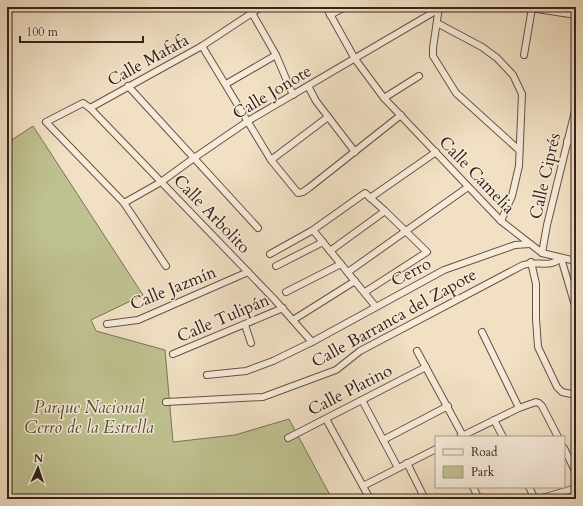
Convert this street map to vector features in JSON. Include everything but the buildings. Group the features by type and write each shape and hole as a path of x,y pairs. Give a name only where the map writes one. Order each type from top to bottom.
{"street":[{"name":"Calle Mafafa","path":"90,108 202,46 261,7"},
{"name":"Calle Camelia","path":"326,7 355,59 384,98 501,221 542,253 576,261"},
{"path":"330,15 345,7"},
{"path":"524,7 573,14 572,7"},
{"path":"439,8 433,56 456,93 519,150"},
{"name":"Calle Jonote","path":"124,203 161,182 248,122 439,8"},
{"path":"524,55 532,8"},
{"path":"252,13 276,55 293,95"},
{"path":"437,23 482,47 497,58 513,75 522,94 519,166 512,196 501,221"},
{"path":"202,46 271,160 298,193 303,192 310,187 400,116"},
{"path":"226,84 276,55"},
{"path":"384,98 419,76"},
{"path":"128,86 258,228"},
{"path":"308,86 316,101 355,152"},
{"path":"90,108 82,103 46,122 124,203 166,266"},
{"name":"Calle Ciprés","path":"542,253 547,225 576,106"},
{"name":"Calle Arbolito","path":"90,108 283,308 312,342"},
{"path":"271,160 328,117"},
{"path":"567,141 576,142"},
{"path":"370,198 436,152"},
{"path":"348,272 468,186"},
{"path":"270,254 313,230 365,193 427,252 364,292"},
{"path":"330,251 385,211"},
{"path":"313,230 376,307"},
{"path":"276,266 323,242"},
{"name":"Cerro","path":"207,375 246,371 273,361 312,342 444,270 515,245 530,244"},
{"path":"561,258 576,309"},
{"name":"Calle Barranca del Zapote","path":"166,402 263,397 336,370 360,351 523,265 531,262 550,264 555,263 561,258"},
{"path":"531,262 536,284 538,347 557,387 562,392 576,395"},
{"path":"286,292 341,264"},
{"name":"Calle Jazmín","path":"107,324 138,320 248,272"},
{"path":"294,320 355,281"},
{"name":"Calle Tulipán","path":"173,354 283,308"},
{"path":"245,325 251,343"},
{"path":"482,332 519,408"},
{"path":"417,351 448,406 461,436 519,408 532,403 539,403 545,410 558,436"},
{"name":"Calle Platino","path":"288,438 426,366"},
{"path":"362,400 398,468"},
{"path":"383,440 448,406"},
{"path":"326,419 370,499"},
{"path":"494,420 502,436"},
{"path":"363,486 435,449"},
{"path":"565,450 576,473"},
{"path":"407,463 426,499"},
{"path":"474,488 479,499"},
{"path":"530,488 535,499"},
{"path":"540,499 576,488"}],"green space":[{"name":"Parque Nacional Cerro de la Estrella","path":"33,126 143,295 91,320 96,331 165,350 173,442 235,435 289,419 332,499 7,499 7,143"}]}
